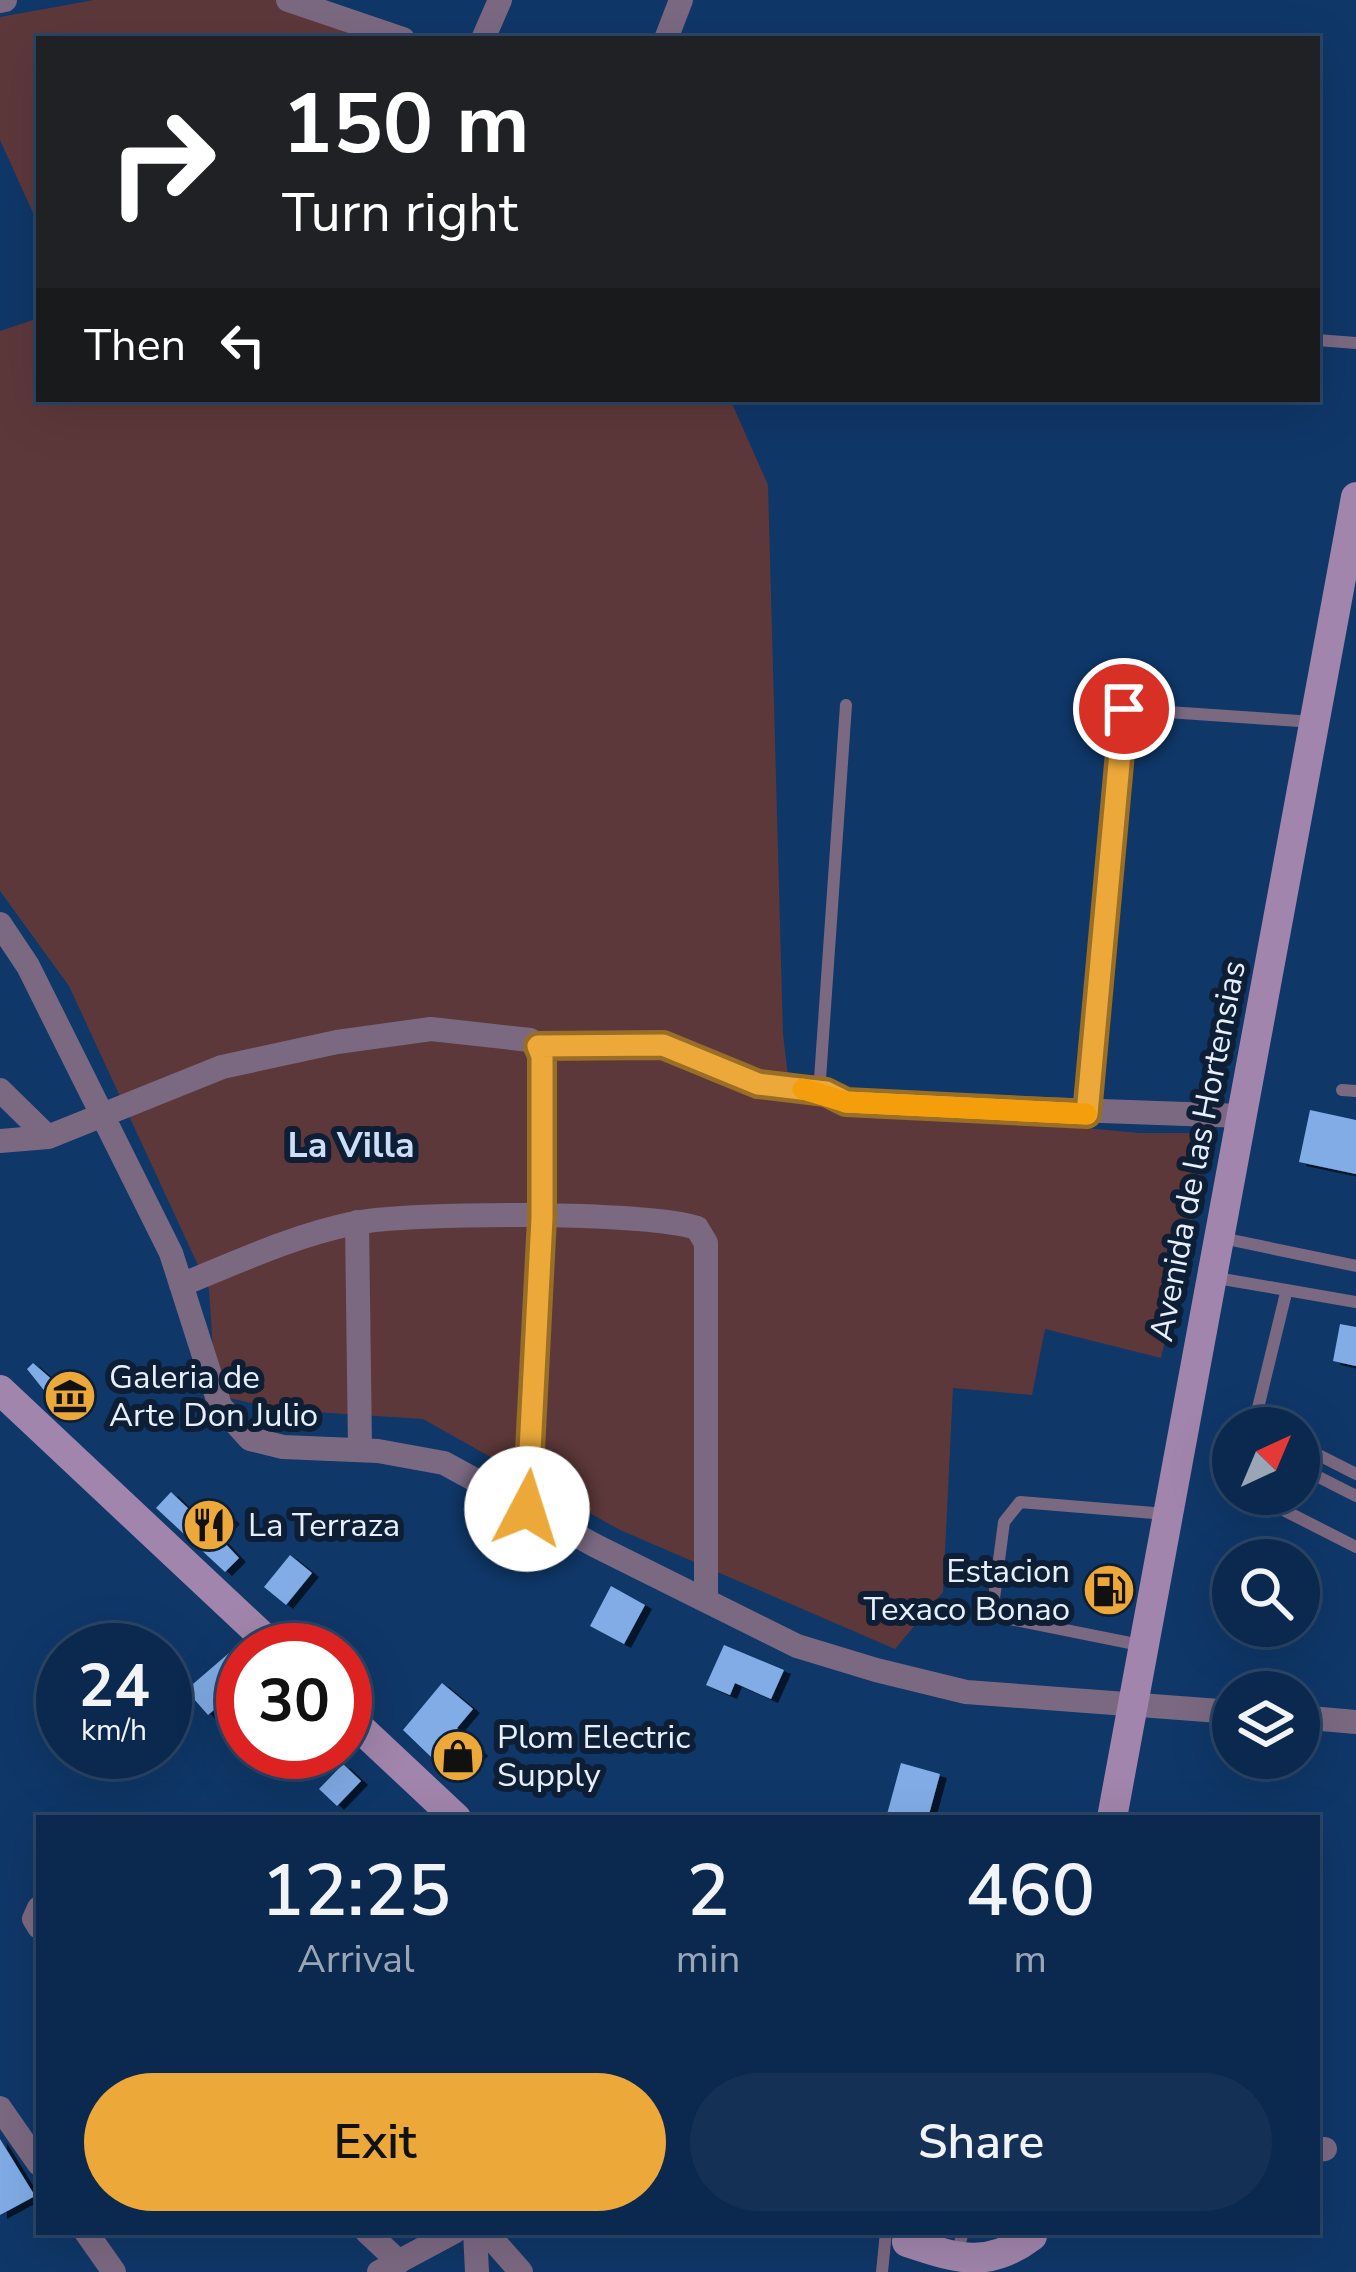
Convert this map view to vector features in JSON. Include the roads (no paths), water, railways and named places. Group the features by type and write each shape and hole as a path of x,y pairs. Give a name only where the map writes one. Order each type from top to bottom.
{"main road":[{"name":"Avenida de las Hortensias","path":"1113,1815 1314,722 1352,546 1356,497"},
{"path":"0,1390 248,1623"},
{"path":"372,1740 452,1815"},
{"path":"896,2235 953,2254 995,2258 1031,2235"},
{"path":"896,2235 925,2272"},
{"path":"1026,2272 1033,2235"}],"street":[{"path":"484,36 500,0"},
{"path":"667,36 681,0"},
{"path":"296,1 395,36"},
{"path":"0,924 103,1111 171,1253 220,1406 250,1439 283,1448 359,1449 444,1463 797,1646 876,1670 966,1691 1212,1710"},
{"path":"0,1141 48,1137 222,1067 338,1042 431,1029 530,1040 542,1056 542,1218 527,1509"},
{"path":"538,1046 663,1045 758,1084 826,1092 846,1102 1243,1116"},
{"path":"0,1090 48,1137"},
{"path":"181,1286 270,1249 357,1222 542,1218 690,1226 704,1234 706,1600"},
{"path":"357,1222 359,1449"},
{"path":"1320,1719 1356,1722"},
{"path":"0,2108 36,2160"},
{"path":"88,2235 114,2272"},
{"path":"369,2235 389,2267 448,2235"},
{"path":"475,2235 477,2272"},
{"path":"489,2235 521,2272"}],"lane":[{"path":"1320,340 1356,343"},
{"path":"826,1092 820,1079 846,705"},
{"path":"1087,1114 1124,709 1314,722"},
{"path":"1220,1238 1356,1266"},
{"path":"1210,1276 1356,1302"},
{"path":"1263,1407 1286,1293"},
{"path":"1320,1456 1356,1474"},
{"path":"1320,1478 1356,1496"},
{"path":"1143,1646 1010,1619 993,1606 1004,1522 1020,1502 1167,1515"},
{"path":"1293,1515 1356,1547"},
{"path":"882,2272 896,2235"}],"place":[{"name":"Galeria de Arte Don Julio","path":"70,1396"},
{"name":"La Terraza","path":"209,1525"},
{"name":"Estacion Texaco Bonao","path":"1109,1590"},
{"name":"Plom Electric Supply","path":"458,1756"}],"district":[{"name":"La Villa","path":"351,1145"}]}
